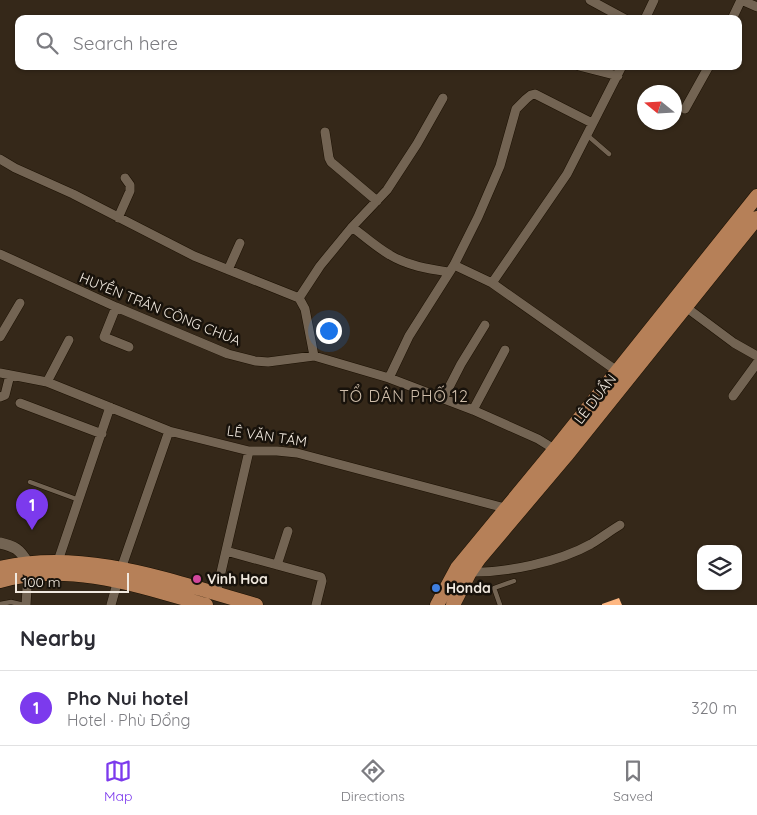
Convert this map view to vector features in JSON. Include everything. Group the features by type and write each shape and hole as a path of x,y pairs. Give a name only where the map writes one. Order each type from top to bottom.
{"main road":[{"name":"LÊ DUẨN","path":"453,605 470,572 560,453 617,371 757,196"},
{"name":"LÊ DUẨN","path":"437,605 457,568 505,508 560,453 687,308 757,218"},
{"path":"0,581 28,569 58,562 106,566 119,575 206,605"},
{"path":"0,568 28,569 61,574 119,575 216,594 256,605"}],"street":[{"path":"590,0 618,15"},
{"path":"647,15 654,0"},
{"path":"734,15 741,0 757,7"},
{"path":"594,70 618,76"},
{"path":"492,283 567,174 620,70"},
{"path":"685,109 707,70"},
{"path":"389,378 409,336 452,269 493,183 504,154 513,114 519,105 535,94 592,124"},
{"path":"299,298 320,266 352,227 387,190 417,144 443,98"},
{"path":"326,132 331,162 377,202"},
{"path":"0,158 15,168 72,194 194,256 299,298 305,310 314,356"},
{"path":"118,218 130,191 130,185 125,178"},
{"path":"352,227 389,255 403,262 417,267 452,269 492,283 617,371"},
{"path":"228,270 240,243"},
{"name":"HUYỀN TRÂN CÔNG CHÚA","path":"0,254 116,307 228,354 268,362 314,356 389,378 473,410 538,439 560,453"},
{"path":"0,337 20,303"},
{"path":"116,307 104,336 129,346"},
{"path":"687,308 734,343 756,356 733,396"},
{"path":"442,399 485,325"},
{"path":"47,382 69,340"},
{"path":"473,410 505,350"},
{"name":"LÊ VĂN TÁM","path":"0,373 47,382 169,431 249,451 297,453 505,508"},
{"path":"0,397 4,395 10,375"},
{"path":"20,403 102,434"},
{"path":"58,562 110,407"},
{"path":"112,605 119,575 169,431"},
{"path":"216,594 249,451"},
{"path":"470,572 503,571 570,553 590,544 620,524"},
{"path":"277,565 288,531"},
{"path":"0,543 15,547 22,552 28,569 25,605"},
{"path":"226,551 321,577 322,582 316,605"}],"lane":[{"path":"587,135 609,154"},
{"path":"30,482 79,500"},
{"path":"500,605 494,588 514,581"},
{"path":"0,604 11,602 25,605"}],"building":[{"path":"619,598 622,605 602,605 602,604"}],"place":[{"name":"Pho Nui hotel","path":"32,530"},
{"name":"Vinh Hoa","path":"197,579"},
{"name":"Honda","path":"436,588"}],"district":[{"name":"TỔ DÂN PHỐ 12","path":"404,396"}]}
